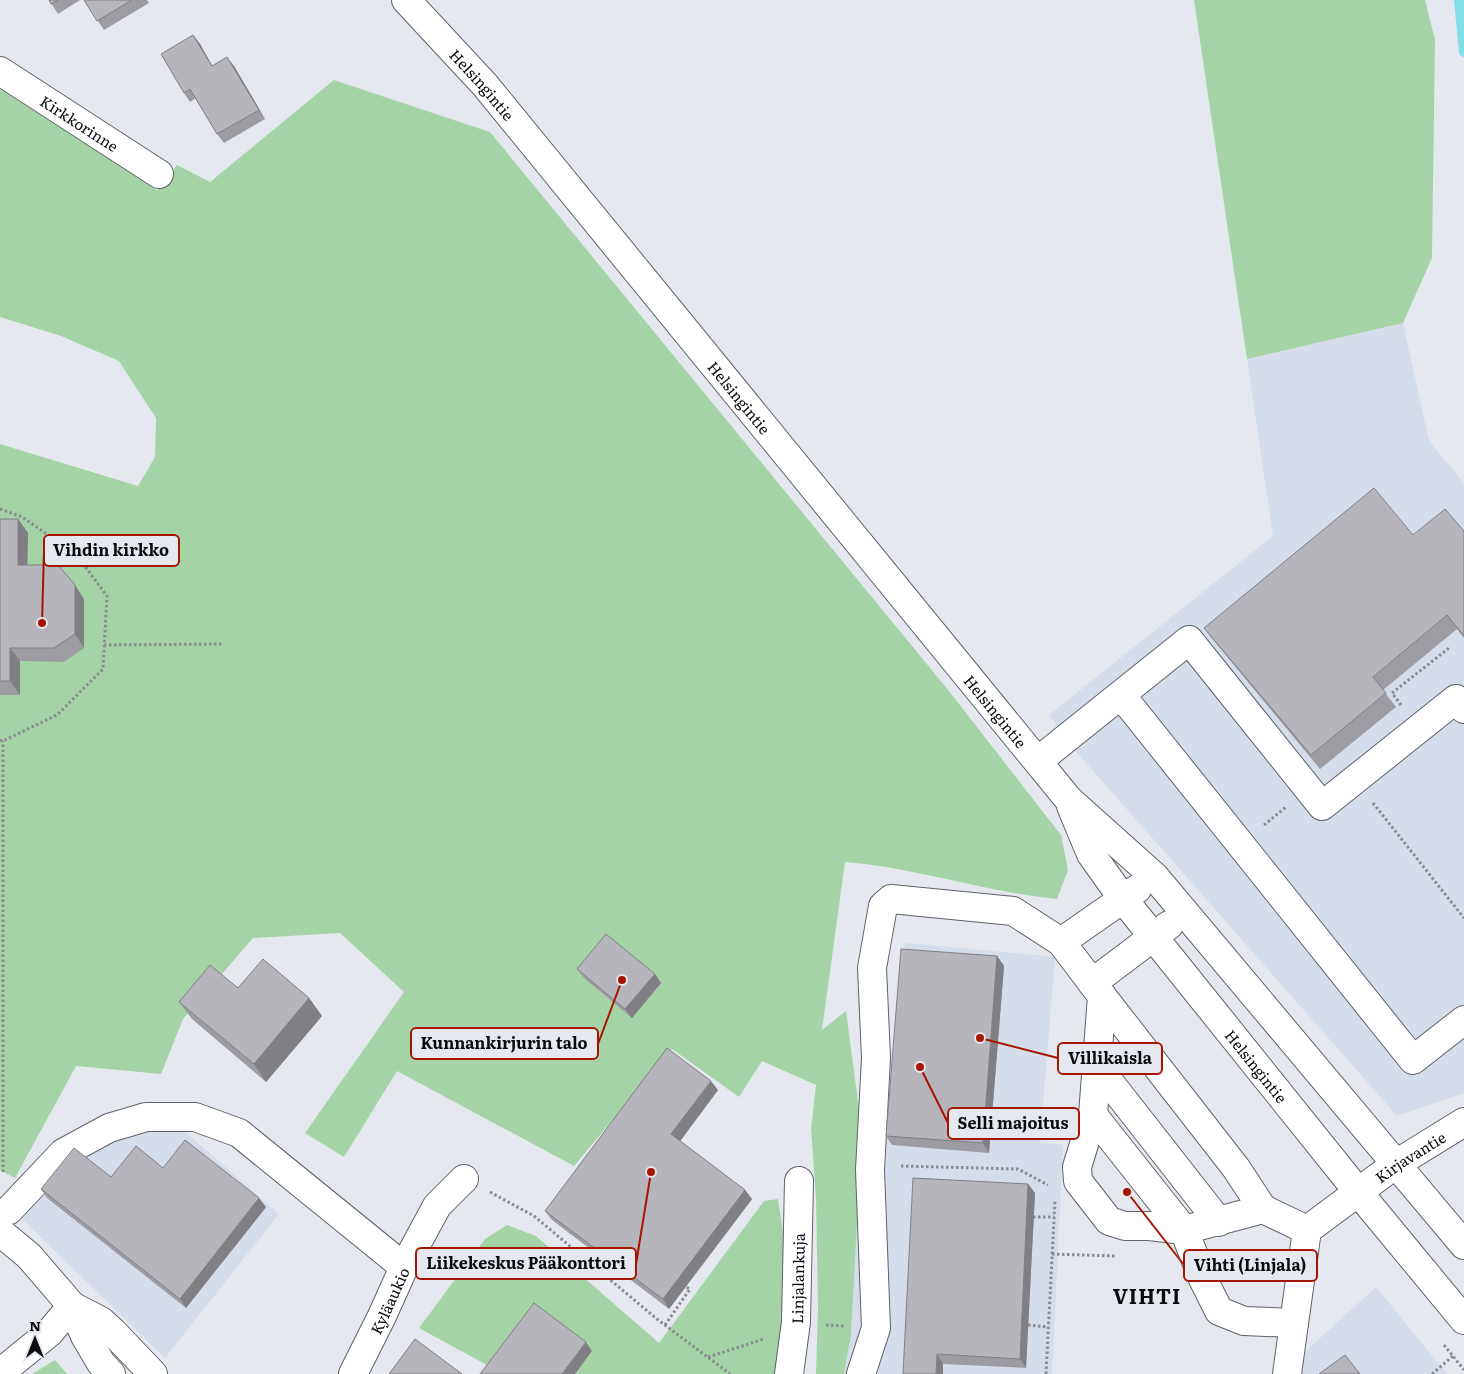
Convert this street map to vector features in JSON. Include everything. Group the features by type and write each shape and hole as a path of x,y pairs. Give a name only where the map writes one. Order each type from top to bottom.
{"street":[{"name":"Helsingintie","path":"406,0 485,85 1069,800 1155,876 1464,1245"},
{"name":"Kirkkorinne","path":"0,71 159,174"},
{"path":"1038,761 1189,640 1322,806 1456,699 1464,709"},
{"path":"1121,695 1413,1060 1464,1020"},
{"name":"Helsingintie","path":"1069,800 1091,854 1123,899 1359,1193 1464,1320"},
{"path":"1060,942 1155,876"},
{"path":"861,1374 876,1328 870,1170 876,1058 872,968 883,906 891,899 1013,911 1060,942 1236,1168 1263,1209 1307,1230 1287,1374"},
{"path":"1184,912 1154,936 1097,990 1093,1114 1077,1167 1078,1181 1109,1221 1124,1226 1149,1226 1184,1230 1263,1209"},
{"path":"1096,1065 1219,1222"},
{"path":"1093,1114 1184,1230 1203,1279 1219,1311 1244,1321 1294,1323"},
{"path":"111,1374 101,1363 85,1336 72,1306 29,1256 5,1221 63,1153 109,1128 146,1117 195,1117 239,1132 404,1267"},
{"name":"Kirjavantie","path":"1307,1230 1396,1164 1464,1122"},
{"name":"Kyläaukio","path":"352,1374 382,1316 404,1267 438,1206 464,1179"},
{"name":"Linjalankuja","path":"788,1374 795,1330 799,1181"},
{"path":"1,1370 49,1334 72,1306"},
{"path":"72,1306 101,1321 153,1374"}],"path":[{"path":"0,509 22,517 76,554 107,596 103,669 57,715 2,740 3,1171 5,1221"},
{"path":"104,645 222,644"},
{"path":"1355,780 1464,918"},
{"path":"901,1166 1018,1169 1055,1189"},
{"path":"464,1179 534,1216 665,1325 730,1374"},
{"path":"1046,1374 1055,1198"},
{"path":"1033,1217 1054,1217"},
{"path":"665,1325 690,1290 686,1287"},
{"path":"1028,1326 1048,1326"},
{"path":"708,1357 757,1339 795,1330 876,1328"},
{"path":"1432,1374 1453,1356"}],"shaded area":[{"path":"1403,323 1429,441 1464,483 1464,1093 1397,1116 1073,748 1049,715 1273,536 1247,359"},
{"path":"905,943 1055,957 1040,1142 1063,1145 1052,1374 844,1374 851,1335 862,1131 886,1133"},
{"path":"150,1101 279,1214 165,1358 20,1217"},
{"path":"1376,1287 1447,1374 1281,1374"}],"green space":[{"path":"1194,0 1425,0 1435,40 1432,258 1403,323 1247,359"},
{"path":"334,80 490,132 949,691 1061,835 1068,870 1057,899 1030,896 899,869 845,862 822,1030 846,1011 862,1131 851,1335 844,1374 816,1374 818,1307 816,1199 811,1129 816,1085 762,1061 739,1097 672,1049 574,1166 397,1071 344,1157 305,1133 404,992 340,933 253,938 183,1019 161,1074 76,1066 15,1178 0,1170 0,444 138,486 155,457 156,418 119,361 61,336 0,317 0,86 157,190 177,165 210,182"},
{"path":"778,1199 790,1280 781,1374 575,1374 496,1370 419,1328 485,1239 507,1225 536,1236 659,1343 764,1201"},
{"path":"55,1360 67,1374 32,1374"}],"building":[{"path":"49,0 58,0 51,4"},
{"path":"84,0 132,0 97,21"},
{"path":"193,35 212,66 227,57 259,110 217,134 190,89 184,93 161,54"},
{"path":"1374,488 1413,535 1445,509 1464,531 1464,636 1447,615 1373,677 1386,693 1311,755 1204,628"},
{"path":"0,519 18,519 18,565 58,565 75,585 75,634 54,648 10,648 10,681 0,681"},
{"path":"606,934 655,974 625,1009 577,969"},
{"path":"901,949 997,956 983,1143 886,1136"},
{"path":"263,959 309,998 254,1064 179,1002 210,965 238,988"},
{"path":"667,1048 711,1081 671,1134 745,1190 663,1299 545,1211"},
{"path":"185,1140 259,1198 180,1299 41,1189 74,1148 111,1177 136,1146 163,1168"},
{"path":"913,1178 1028,1184 1020,1359 937,1354 936,1374 903,1374"},
{"path":"534,1303 586,1342 562,1374 480,1374"},
{"path":"415,1339 462,1374 389,1374"},
{"path":"1345,1355 1360,1374 1319,1374"}],"waterway":[{"path":"1459,0 1464,52"}],"place":[{"name":"Vihdin kirkko","path":"42,623"},
{"name":"Kunnankirjurin talo","path":"622,980"},
{"name":"Villikaisla","path":"980,1038"},
{"name":"Selli majoitus","path":"920,1067"},
{"name":"Liikekeskus Pääkonttori","path":"651,1172"},
{"name":"Vihti (Linjala)","path":"1127,1192"}],"district":[{"name":"VIHTI","path":"1147,1295"}]}
